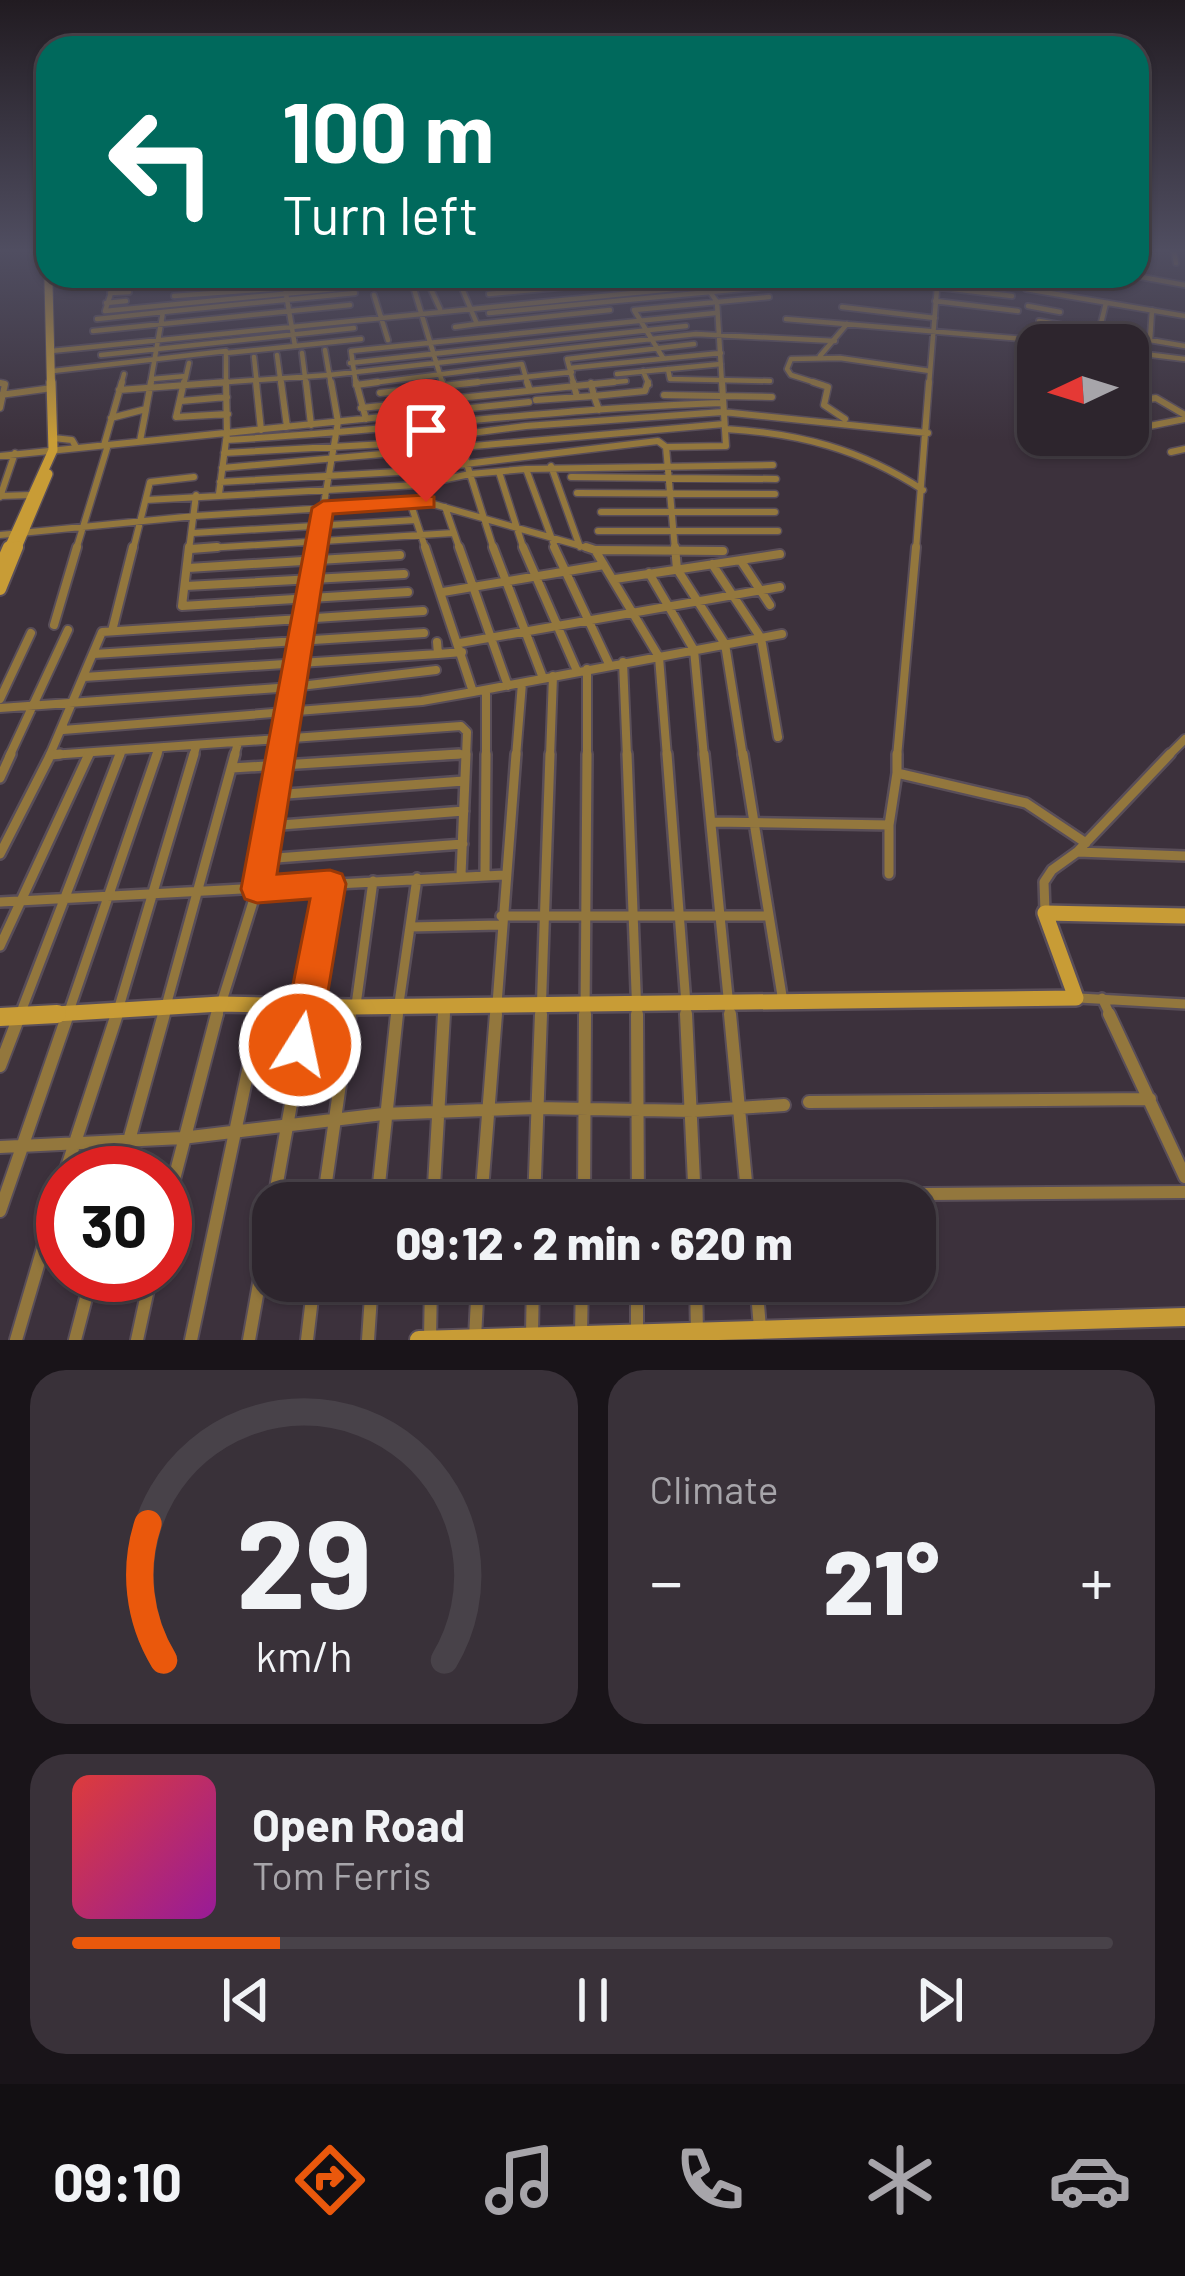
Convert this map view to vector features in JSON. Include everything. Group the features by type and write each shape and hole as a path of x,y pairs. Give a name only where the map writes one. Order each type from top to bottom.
{"street":[{"path":"0,589 30,495 52,450 50,315"},
{"path":"98,319 140,315"},
{"path":"140,441 164,315"},
{"path":"93,333 252,315"},
{"path":"290,315 295,346"},
{"path":"380,315 388,340"},
{"path":"51,350 385,315"},
{"path":"421,315 482,520 548,677 535,1182"},
{"path":"473,315 477,324"},
{"path":"455,327 561,315"},
{"path":"634,315 663,358"},
{"path":"366,419 351,351 695,315"},
{"path":"220,482 328,477 658,441 667,447 727,446 715,315"},
{"path":"906,315 935,318"},
{"path":"889,874 889,825 897,773 896,703 908,640 935,315"},
{"path":"1039,321 1056,324 1059,315"},
{"path":"1152,315 1150,340 1185,346"},
{"path":"545,316 551,327"},
{"path":"786,319 996,340 1017,335"},
{"path":"819,357 847,324"},
{"path":"350,362 686,326"},
{"path":"101,356 354,328"},
{"path":"219,494 227,436 224,332"},
{"path":"119,390 186,380 329,375 720,335 835,341"},
{"path":"53,370 361,339"},
{"path":"577,397 567,359 694,344"},
{"path":"180,1146 257,889 338,422 325,350"},
{"path":"302,353 311,424"},
{"path":"380,393 721,353"},
{"path":"277,355 287,427"},
{"path":"1149,355 1185,359"},
{"path":"254,357 261,430"},
{"path":"852,423 824,405 829,387 794,378 787,369 791,359 819,357 930,370"},
{"path":"189,363 178,418 227,414"},
{"path":"356,385 522,364 530,388"},
{"path":"617,374 721,364"},
{"path":"668,369 670,379 770,381"},
{"path":"227,436 648,390 643,371"},
{"path":"55,625 124,374"},
{"path":"362,408 626,381"},
{"path":"0,383 5,384 0,408"},
{"path":"591,383 611,445"},
{"path":"1,395 52,388"},
{"path":"664,395 928,433"},
{"path":"224,453 333,448 772,397"},
{"path":"181,401 228,398"},
{"path":"1149,399 1156,398 1185,417"},
{"path":"0,456 140,441 335,434 598,407 723,404"},
{"path":"111,418 146,409"},
{"path":"1149,426 1185,417"},
{"path":"222,468 331,462 607,432 724,426 828,442 872,456 923,490"},
{"path":"52,438 72,440 76,448"},
{"path":"667,447 676,568 725,644 784,1002"},
{"path":"1171,452 1185,449"},
{"path":"15,453 0,497 30,495"},
{"path":"146,500 418,485 551,466 773,465"},
{"path":"551,466 581,548"},
{"path":"0,567 49,472 45,469"},
{"path":"526,469 551,539 609,664"},
{"path":"499,472 514,528 582,670 587,918 585,1182"},
{"path":"112,631 150,482 194,477"},
{"path":"571,477 776,479"},
{"path":"577,493 775,494"},
{"path":"196,495 182,606 408,592"},
{"path":"0,536 195,516 410,502 445,507 581,548 723,551"},
{"path":"410,502 473,692"},
{"path":"445,507 508,686"},
{"path":"602,512 776,512"},
{"path":"193,533 416,520"},
{"path":"598,531 778,531"},
{"path":"191,549 424,538 453,532"},
{"path":"595,550 659,657 694,1111 695,1182"},
{"path":"615,579 780,554"},
{"path":"188,568 400,555"},
{"path":"740,560 770,605"},
{"path":"712,564 760,638 778,737"},
{"path":"443,592 604,565"},
{"path":"649,573 694,650 746,1182"},
{"path":"186,586 404,574"},
{"path":"84,677 438,653 491,636 780,587"},
{"path":"0,854 63,730 102,632 423,611"},
{"path":"0,778 68,630"},
{"path":"31,633 0,704 33,706 292,687 436,670"},
{"path":"94,654 424,633"},
{"path":"63,730 422,701 782,634"},
{"path":"437,642 438,653"},
{"path":"623,662 638,1003 638,1182"},
{"path":"483,1182 522,683"},
{"path":"485,875 486,690"},
{"path":"51,755 461,726 467,732 461,875"},
{"path":"1076,998 1045,913 1044,882 1185,739"},
{"path":"127,1146 238,743"},
{"path":"74,1144 155,898 196,747"},
{"path":"0,1210 159,749"},
{"path":"0,1066 121,752"},
{"path":"0,946 90,753"},
{"path":"232,768 465,754"},
{"path":"897,773 1026,803 1086,843"},
{"path":"274,795 464,781"},
{"path":"268,826 464,811"},
{"path":"713,822 889,825"},
{"path":"1172,856 1185,843"},
{"path":"262,859 463,844"},
{"path":"1077,852 1185,856"},
{"path":"0,902 197,896 504,875"},
{"path":"378,1182 383,1114 417,878"},
{"path":"325,1182 374,881"},
{"path":"249,1340 330,884"},
{"path":"1045,913 1185,916"},
{"path":"410,927 544,917 770,916"},
{"path":"0,1017 220,1004 400,1007 1076,998 1185,1004"},
{"path":"1102,998 1185,1177"},
{"path":"433,1182 444,1004"},
{"path":"191,1340 261,1005"},
{"path":"808,1102 1150,1100"},
{"path":"0,1147 128,1143 383,1114 536,1108 694,1111 784,1105"},
{"path":"936,1194 1185,1192"},
{"path":"16,1340 36,1272"},
{"path":"75,1340 85,1302"},
{"path":"137,1340 146,1302"},
{"path":"307,1340 312,1302"},
{"path":"368,1340 371,1302"},
{"path":"430,1340 431,1302"},
{"path":"476,1340 477,1302"},
{"path":"532,1340 533,1302"},
{"path":"581,1338 582,1302"},
{"path":"637,1337 638,1302"},
{"path":"696,1302 697,1336"},
{"path":"758,1302 760,1329"},
{"path":"419,1340 697,1336 760,1329 1185,1317"}],"route":[{"path":"300,1045 330,884 257,889 323,508 426,502"}]}
